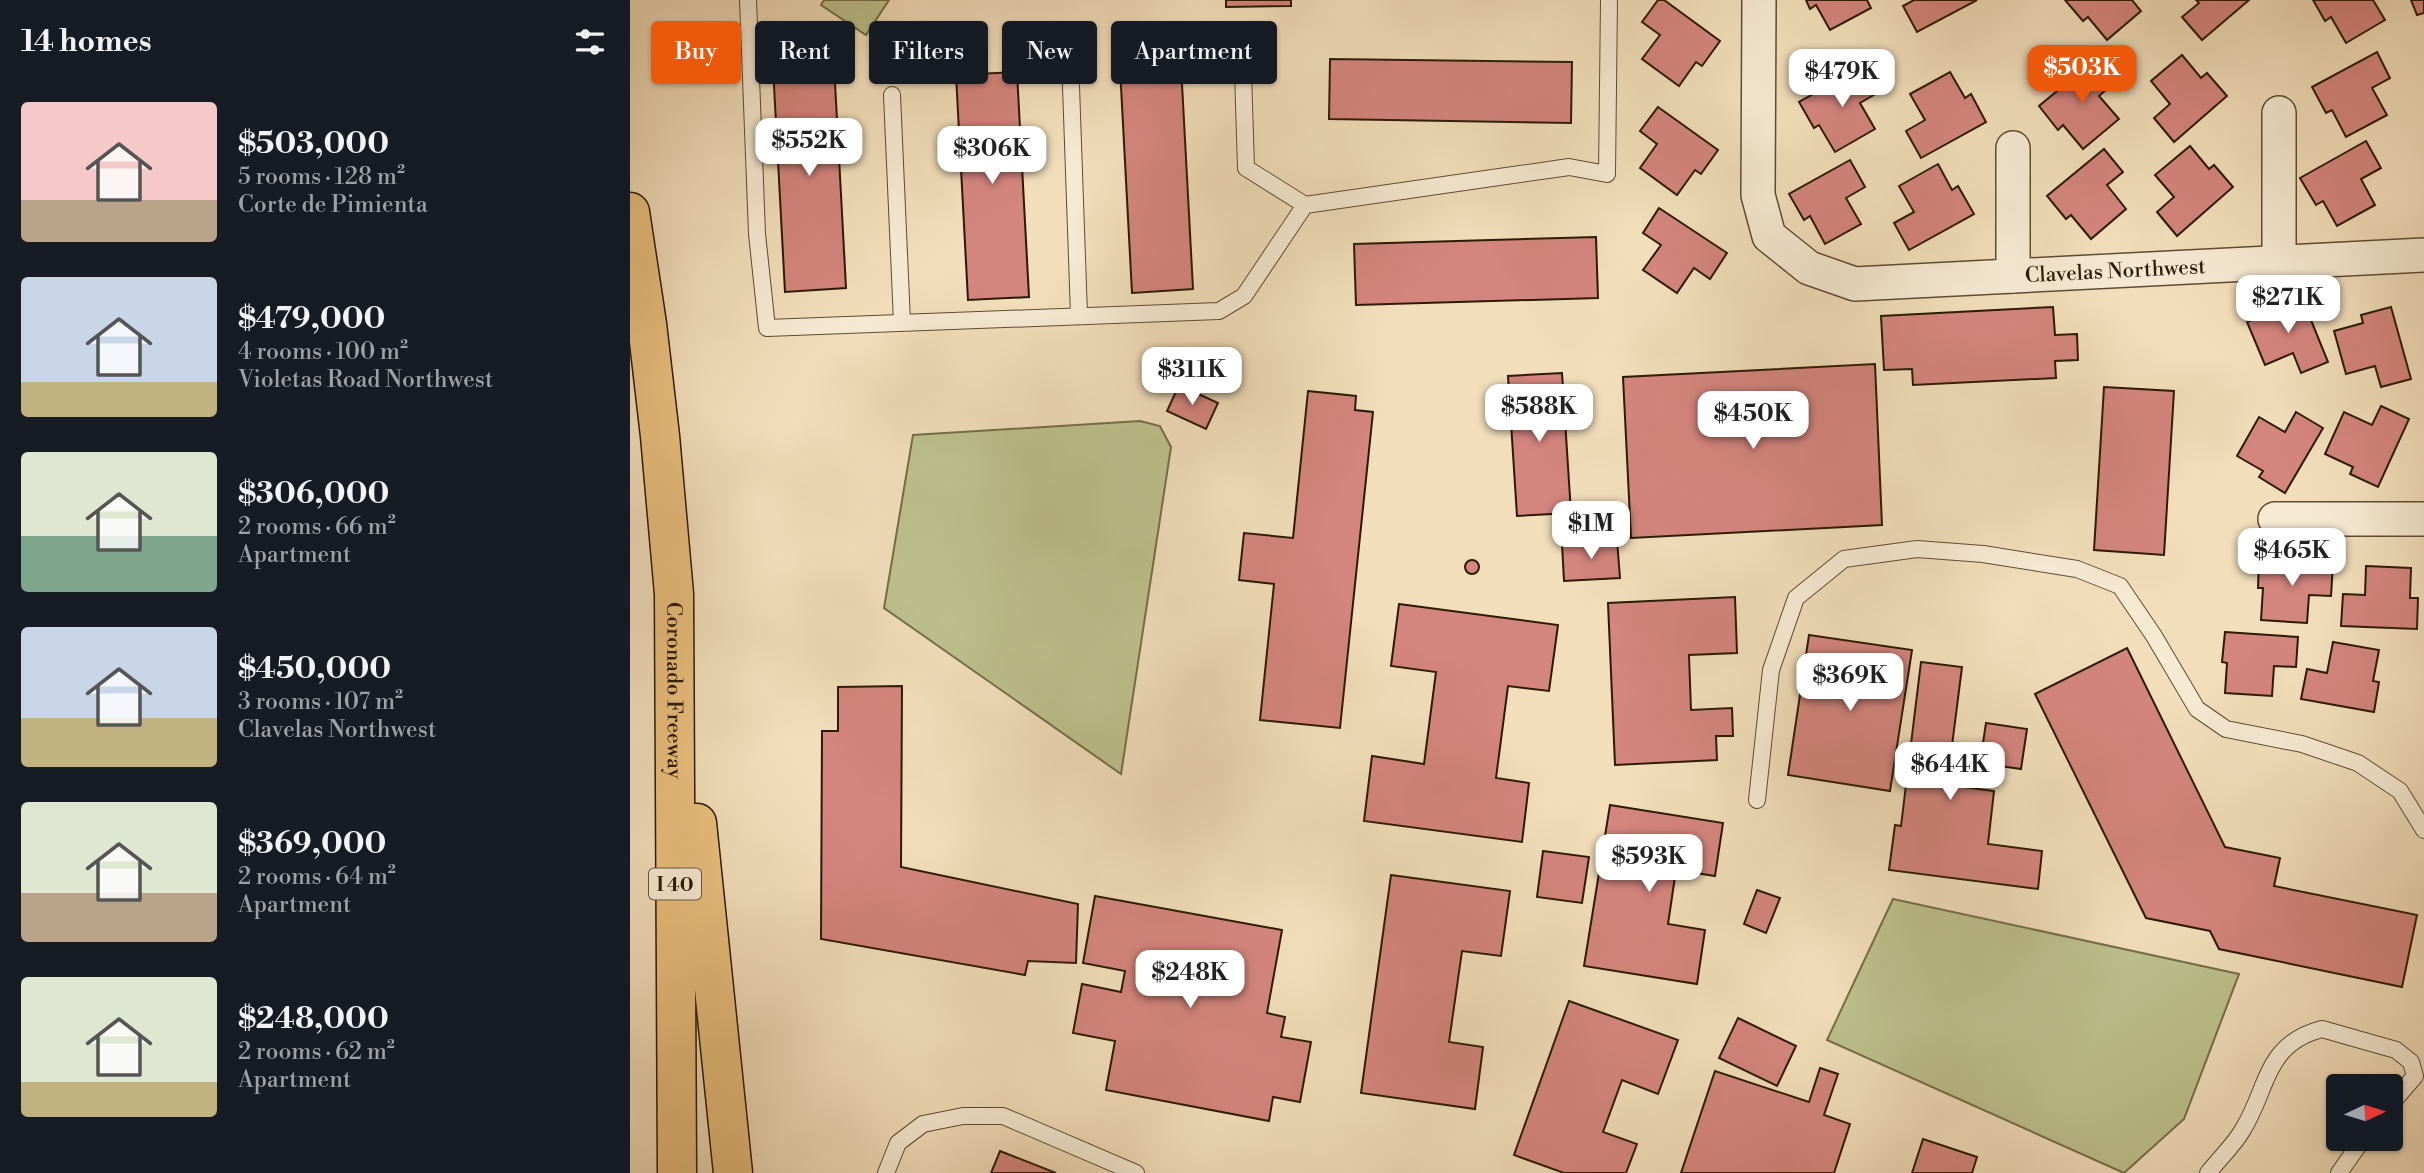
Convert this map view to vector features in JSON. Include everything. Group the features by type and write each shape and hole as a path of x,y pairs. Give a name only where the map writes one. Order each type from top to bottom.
{"highway":[{"name":"Coronado Freeway","path":"630,212 659,423 674,594 677,1173"},
{"path":"674,594 733,1173"}],"street":[{"name":"Clavelas Northwest","path":"1759,0 1758,195 1769,236 1809,268 1855,285 2424,255"},
{"path":"2279,113 2279,262"},
{"path":"2013,148 2013,276"},
{"path":"2275,519 2424,519"}],"lane":[{"path":"748,0 757,234 767,328 1219,310 1244,296 1305,205"},
{"path":"1243,84 1246,168 1305,205 1569,167 1607,174 1609,0"},
{"path":"1071,86 1079,315"},
{"path":"892,95 902,322"},
{"path":"1757,800 1772,670 1796,598 1844,559 1917,549 1983,554 2077,569 2120,586 2154,636 2197,709 2226,729 2302,744 2358,763 2400,791 2424,830"},
{"path":"2208,1173 2242,1130 2276,1059 2295,1038 2322,1029 2396,1050 2411,1062 2419,1073 2403,1091"},
{"path":"886,1173 898,1143 923,1124 963,1116 1003,1116 1136,1173"},
{"path":"2339,1173 2354,1152"}],"green space":[{"path":"824,0 889,0 875,21 869,21 866,35 855,28 855,21 845,21 821,5"},
{"path":"1140,421 1160,426 1171,447 1121,774 884,608 913,435"},
{"path":"1893,899 2239,974 2184,1119 2124,1173 1827,1040"}],"building":[{"path":"1226,0 1291,0 1291,6 1226,7"},
{"path":"1658,0 1664,0 1720,41 1702,66 1696,62 1679,86 1642,59 1660,35 1642,22"},
{"path":"1806,0 1867,0 1871,8 1830,30 1816,5 1810,9"},
{"path":"1914,0 1977,0 1917,32 1903,6"},
{"path":"2065,0 2132,0 2141,11 2107,40 2088,17 2083,21"},
{"path":"2196,0 2249,0 2202,40 2182,17 2199,3"},
{"path":"2313,0 2373,0 2385,20 2346,43 2331,17 2325,21"},
{"path":"2411,0 2424,0 2424,13 2417,15"},
{"path":"2377,52 2390,78 2372,88 2387,115 2346,137 2332,110 2326,113 2312,87"},
{"path":"2182,55 2201,78 2207,73 2227,96 2174,142 2154,118 2170,104 2151,81"},
{"path":"1330,59 1572,62 1571,123 1329,119"},
{"path":"2096,59 2115,82 2099,96 2119,119 2083,149 2063,125 2058,130 2039,106"},
{"path":"1864,66 1879,92 1860,103 1875,129 1835,152 1819,125 1814,128 1799,102"},
{"path":"1950,72 1965,98 1971,94 1986,122 1921,158 1906,131 1925,120 1910,94"},
{"path":"988,73 1002,73 1002,84 1018,84 1029,297 968,300 956,84 988,84"},
{"path":"774,84 835,84 846,288 785,292"},
{"path":"1121,84 1182,84 1193,289 1132,293"},
{"path":"1658,107 1718,150 1701,174 1695,170 1677,195 1640,168 1657,144 1640,131"},
{"path":"2366,141 2381,168 2361,179 2375,205 2337,226 2323,201 2316,205 2300,178"},
{"path":"2190,146 2209,169 2214,165 2233,187 2177,236 2157,212 2174,197 2155,175"},
{"path":"2104,149 2123,172 2107,185 2126,209 2091,239 2071,215 2066,219 2047,196"},
{"path":"1850,160 1865,187 1846,198 1861,224 1825,244 1810,216 1804,220 1789,194"},
{"path":"1938,164 1952,190 1958,186 1974,214 1909,250 1894,223 1914,212 1899,186"},
{"path":"1659,208 1727,253 1710,279 1694,268 1677,293 1643,270 1661,245 1643,233"},
{"path":"1596,237 1598,298 1356,305 1354,244"},
{"path":"2300,293 2328,362 2301,373 2293,353 2265,365 2247,322 2275,310 2273,304"},
{"path":"2053,307 2055,335 2077,334 2078,360 2055,361 2056,378 1913,385 1912,369 1884,370 1881,316"},
{"path":"2391,307 2411,379 2381,387 2375,366 2346,374 2334,331 2363,323 2361,315"},
{"path":"1875,364 1882,525 1631,538 1623,377"},
{"path":"1562,373 1571,513 1517,516 1508,376"},
{"path":"1179,385 1218,403 1206,429 1167,411"},
{"path":"2104,387 2174,391 2164,555 2094,550"},
{"path":"1308,391 1356,396 1355,410 1373,412 1340,728 1260,720 1274,584 1239,580 1244,533 1293,538"},
{"path":"2381,406 2409,419 2378,487 2350,474 2353,467 2325,454 2344,412 2372,425"},
{"path":"2296,412 2323,428 2285,493 2259,477 2263,471 2237,456 2259,417 2285,432"},
{"path":"1617,540 1620,578 1564,581 1562,544"},
{"path":"2259,559 2333,564 2331,596 2309,595 2307,623 2261,620 2263,588 2258,588"},
{"path":"1469,560 1475,560 1479,567 1475,574 1469,574 1465,570 1465,564"},
{"path":"2366,566 2411,568 2410,598 2418,598 2417,629 2341,626 2343,594 2365,595"},
{"path":"1735,597 1737,653 1689,655 1691,710 1732,708 1733,736 1716,736 1717,760 1615,765 1608,603"},
{"path":"1399,604 1558,625 1549,691 1508,686 1496,778 1529,783 1522,842 1364,821 1372,756 1424,764 1436,672 1391,666"},
{"path":"2225,632 2298,637 2296,667 2274,666 2272,696 2225,693 2227,663 2222,662"},
{"path":"1809,635 1912,650 1890,791 1788,775"},
{"path":"2333,642 2379,650 2373,681 2379,682 2374,712 2301,699 2307,669 2327,673"},
{"path":"2127,648 2225,847 2280,858 2274,886 2417,915 2402,987 2219,949 2210,931 2146,918 2035,694"},
{"path":"1921,662 1962,667 1947,785 1994,791 1988,844 2042,851 2038,889 1889,870 1895,825 1901,826"},
{"path":"902,686 901,867 1078,904 1076,963 1028,961 1025,975 821,939 822,731 838,731 838,687"},
{"path":"1986,723 2027,729 2021,769 1980,763"},
{"path":"1610,805 1723,823 1715,876 1676,870 1668,924 1705,930 1697,984 1584,966"},
{"path":"1543,851 1589,857 1582,903 1537,897"},
{"path":"1391,875 1510,891 1501,956 1462,951 1449,1042 1483,1047 1475,1109 1361,1093"},
{"path":"1757,890 1780,898 1766,933 1744,924"},
{"path":"1095,896 1282,930 1267,1013 1285,1017 1281,1037 1311,1042 1300,1102 1273,1097 1269,1121 1106,1090 1115,1041 1073,1033 1082,984 1121,992 1125,971 1083,963"},
{"path":"1569,1001 1678,1040 1658,1094 1622,1080 1603,1132 1637,1144 1626,1173 1564,1173 1514,1155"},
{"path":"1738,1018 1796,1046 1777,1086 1719,1058"},
{"path":"1820,1068 1838,1074 1824,1115 1850,1124 1834,1173 1681,1173 1715,1071 1809,1102"},
{"path":"1923,1139 1977,1157 1972,1173 1912,1173"},
{"path":"1000,1151 1056,1173 991,1173"}]}
